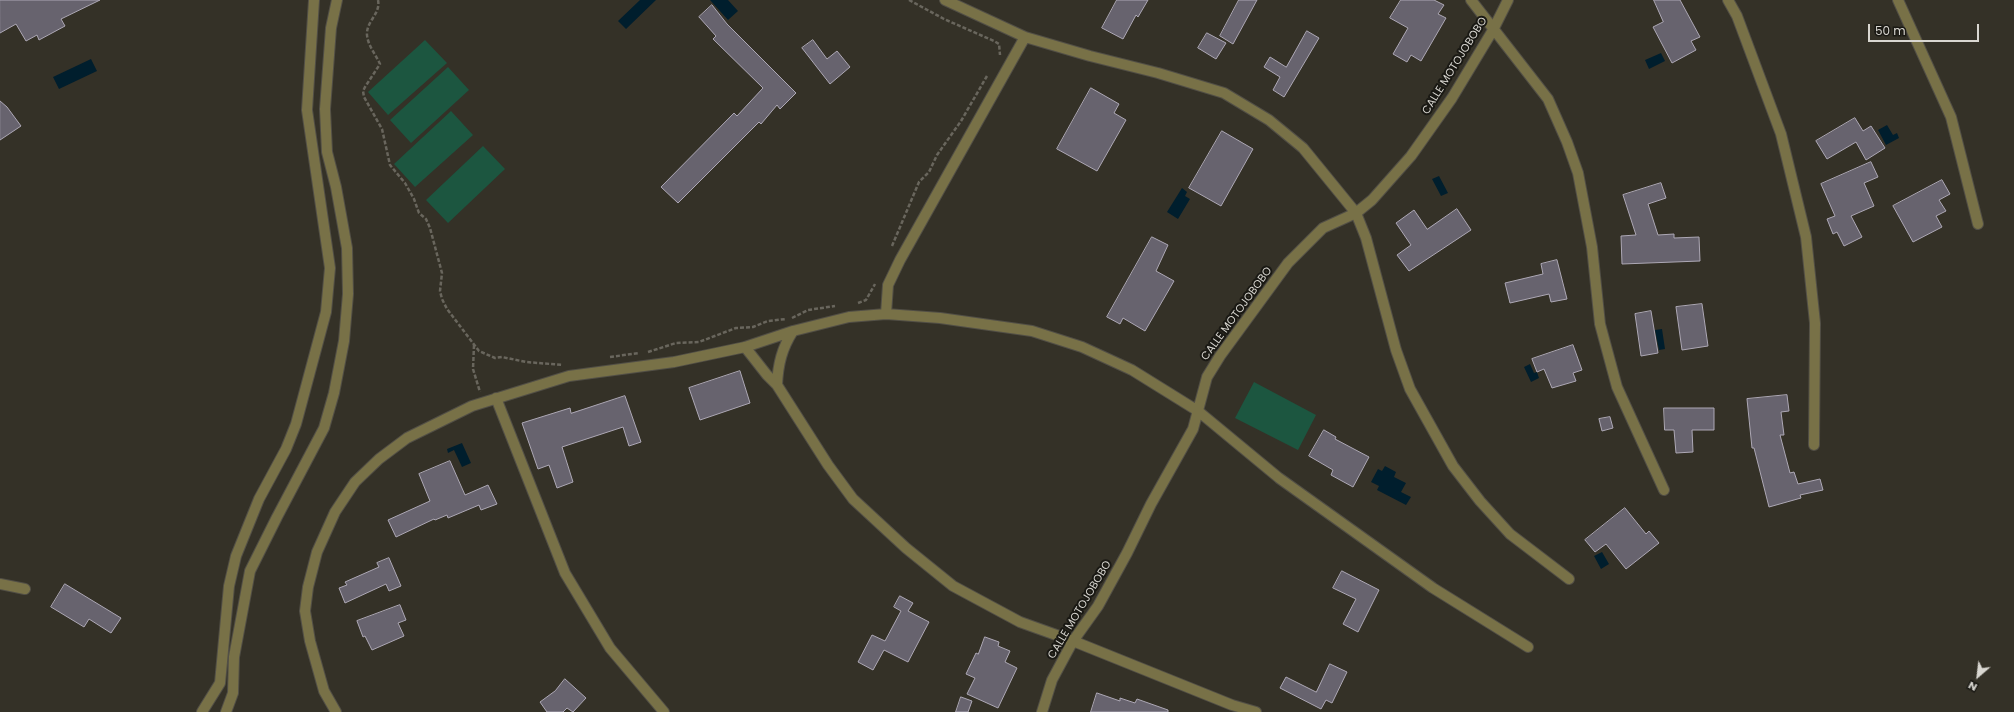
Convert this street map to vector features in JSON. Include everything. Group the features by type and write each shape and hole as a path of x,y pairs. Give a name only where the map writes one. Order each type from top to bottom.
{"street":[{"path":"202,712 220,683 229,586 236,556 259,499 286,449 296,424 326,312 330,268 307,110 314,0"},
{"path":"226,712 233,692 234,657 250,571 324,428 334,393 344,341 348,294 347,248 336,187 327,152 325,109 331,28 337,0"},
{"path":"945,0 1025,37 1090,56 1158,72 1224,94 1269,120 1303,148 1356,213 1368,245 1396,350 1410,389 1453,466 1480,502 1510,534 1570,579"},
{"path":"1471,0 1548,99 1567,142 1578,173 1592,247 1600,324 1617,387 1664,490"},
{"name":"CALLE MOTOJOBOBO","path":"1042,712 1052,680 1073,641 1098,606 1127,553 1151,504 1193,429 1207,377 1220,356 1288,263 1323,228 1356,213 1372,200 1411,156 1452,98 1493,30 1508,0"},
{"path":"1728,0 1737,16 1781,134 1806,237 1815,323 1814,445"},
{"path":"1898,0 1951,117 1978,224"},
{"path":"886,314 888,285 900,260 1025,37"},
{"path":"336,712 324,691 310,641 305,611 308,587 317,552 335,512 355,482 379,459 407,438 484,402 569,376 674,362 745,347 793,331 849,317 886,314 940,318 1032,331 1082,347 1132,370 1198,410 1279,478 1433,588 1528,647"},
{"path":"777,385 778,366 781,354 793,331"},
{"path":"745,347 767,375 777,385 828,465 853,499 906,548 953,586 1020,622 1073,641 1232,705 1256,712"},
{"path":"496,398 565,572 610,648 664,712"},
{"path":"0,584 25,589"}],"path":[{"path":"378,0 378,8 370,21 367,33 370,46 380,64 363,91 364,97 382,129 390,165 405,183 420,213 426,219 430,228 442,273 440,291 447,309 474,344 486,355 495,358 502,357 526,362 567,365"},
{"path":"909,0 944,19 994,41 1000,48 1001,54 998,60"},
{"path":"889,253 919,182 929,172 937,155 961,121 988,75"},
{"path":"856,304 866,300 877,279"},
{"path":"606,358 649,352 676,343 699,342 736,328 753,327 768,321 792,318 808,310 840,306"},
{"path":"474,344 473,369 484,402"}],"green space":[{"path":"425,40 447,63 388,115 368,92"},
{"path":"448,67 469,90 411,143 390,120"},
{"path":"451,111 473,135 415,187 394,164"},
{"path":"483,146 505,169 448,223 426,200"},
{"path":"1254,382 1316,415 1298,450 1235,418"}],"water":[{"path":"640,0 656,0 626,29 618,21"},
{"path":"710,0 728,0 738,11 728,20"},
{"path":"1661,53 1665,61 1649,69 1645,60"},
{"path":"91,59 97,71 59,89 53,77"},
{"path":"1887,125 1893,135 1897,133 1899,138 1886,145 1878,130"},
{"path":"1439,176 1448,193 1441,196 1432,179"},
{"path":"1182,188 1187,192 1185,196 1190,199 1178,219 1167,212"},
{"path":"1662,329 1665,349 1659,350 1655,330"},
{"path":"1530,364 1534,373 1537,372 1539,378 1531,382 1524,367"},
{"path":"462,443 471,463 462,467 454,450 448,453 447,449"},
{"path":"1385,466 1396,472 1394,477 1406,483 1401,492 1411,497 1406,505 1377,490 1379,486 1371,482 1378,469 1382,471"},
{"path":"1602,552 1609,564 1601,569 1594,556"}],"building":[{"path":"0,0 100,0 61,19 65,26 39,40 37,35 26,41 16,24 0,33"},
{"path":"1117,0 1148,0 1138,17 1136,15 1123,39 1102,28"},
{"path":"1239,0 1257,0 1233,44 1220,36"},
{"path":"1401,0 1434,0 1444,5 1438,14 1446,18 1421,61 1411,55 1407,62 1393,54 1408,28 1390,18"},
{"path":"1654,0 1680,0 1700,37 1691,41 1696,50 1672,63 1653,27 1663,22"},
{"path":"712,5 727,24 796,93 780,109 777,105 761,124 759,122 678,203 661,187 734,113 737,116 763,88 713,39 716,36 699,17"},
{"path":"1307,31 1319,38 1284,97 1273,90 1280,77 1264,67 1270,57 1286,67"},
{"path":"1207,33 1226,43 1216,59 1198,48"},
{"path":"813,40 827,59 837,51 850,67 830,84 802,48"},
{"path":"1091,88 1119,104 1114,113 1126,120 1097,171 1057,149"},
{"path":"0,101 7,107 21,126 0,140"},
{"path":"1855,118 1863,131 1871,126 1885,148 1866,160 1856,142 1827,159 1816,141"},
{"path":"1222,131 1253,149 1221,206 1189,188"},
{"path":"1871,162 1878,177 1864,183 1874,206 1851,216 1862,237 1844,246 1837,232 1833,234 1827,219 1835,216 1821,184"},
{"path":"1942,180 1950,194 1939,200 1946,211 1936,216 1942,227 1913,242 1893,206"},
{"path":"1661,183 1666,198 1648,204 1658,235 1674,234 1674,238 1699,237 1700,261 1622,264 1621,236 1636,235 1623,195"},
{"path":"1457,209 1471,230 1409,271 1397,255 1411,245 1396,223 1414,210 1427,229"},
{"path":"1152,237 1168,245 1156,271 1174,281 1145,331 1123,318 1120,324 1107,317"},
{"path":"1557,260 1567,299 1551,302 1549,294 1510,303 1505,283 1543,274 1541,264"},
{"path":"1702,304 1708,346 1682,350 1676,307"},
{"path":"1651,311 1658,353 1641,356 1635,314"},
{"path":"1573,345 1582,370 1573,373 1576,381 1552,388 1544,369 1537,372 1532,359"},
{"path":"740,371 750,403 700,420 689,388"},
{"path":"1787,395 1789,411 1781,412 1784,435 1780,435 1790,473 1794,472 1798,484 1820,479 1823,490 1800,495 1801,498 1769,507 1754,448 1752,448 1747,399"},
{"path":"625,396 641,442 629,446 623,427 562,447 573,482 557,488 549,465 538,469 522,423 570,408 571,413"},
{"path":"1664,408 1714,408 1714,430 1692,430 1693,452 1676,453 1674,430 1665,430"},
{"path":"1610,417 1613,428 1602,431 1599,419"},
{"path":"1324,430 1336,437 1335,439 1369,457 1353,487 1331,475 1333,470 1309,456"},
{"path":"450,461 465,495 488,485 497,504 481,510 479,505 448,518 447,515 435,520 434,519 396,537 388,520 430,501 419,474"},
{"path":"1625,508 1646,534 1649,531 1659,543 1626,569 1606,544 1595,552 1585,540"},
{"path":"389,558 401,586 389,591 386,584 345,603 339,588 347,585 345,582 379,567 377,563"},
{"path":"1342,571 1379,590 1358,632 1343,624 1356,599 1333,588"},
{"path":"65,584 121,618 111,633 89,619 84,627 51,607"},
{"path":"900,596 913,603 908,611 929,622 908,662 884,650 873,670 858,662 872,635 885,641 901,611 894,607"},
{"path":"400,605 406,620 398,623 404,636 372,650 365,636 363,637 357,621"},
{"path":"985,637 999,642 998,646 1010,651 1005,662 1017,668 998,708 967,694 975,678 966,674 976,653 978,654"},
{"path":"1330,664 1347,672 1332,703 1326,700 1321,709 1280,688 1286,677 1316,692"},
{"path":"565,679 586,698 573,712 567,708 563,712 547,712 540,702 555,691"},
{"path":"1097,693 1120,701 1120,698 1135,703 1137,699 1168,710 1168,712 1091,712"},
{"path":"961,697 972,701 968,712 956,712"}]}
